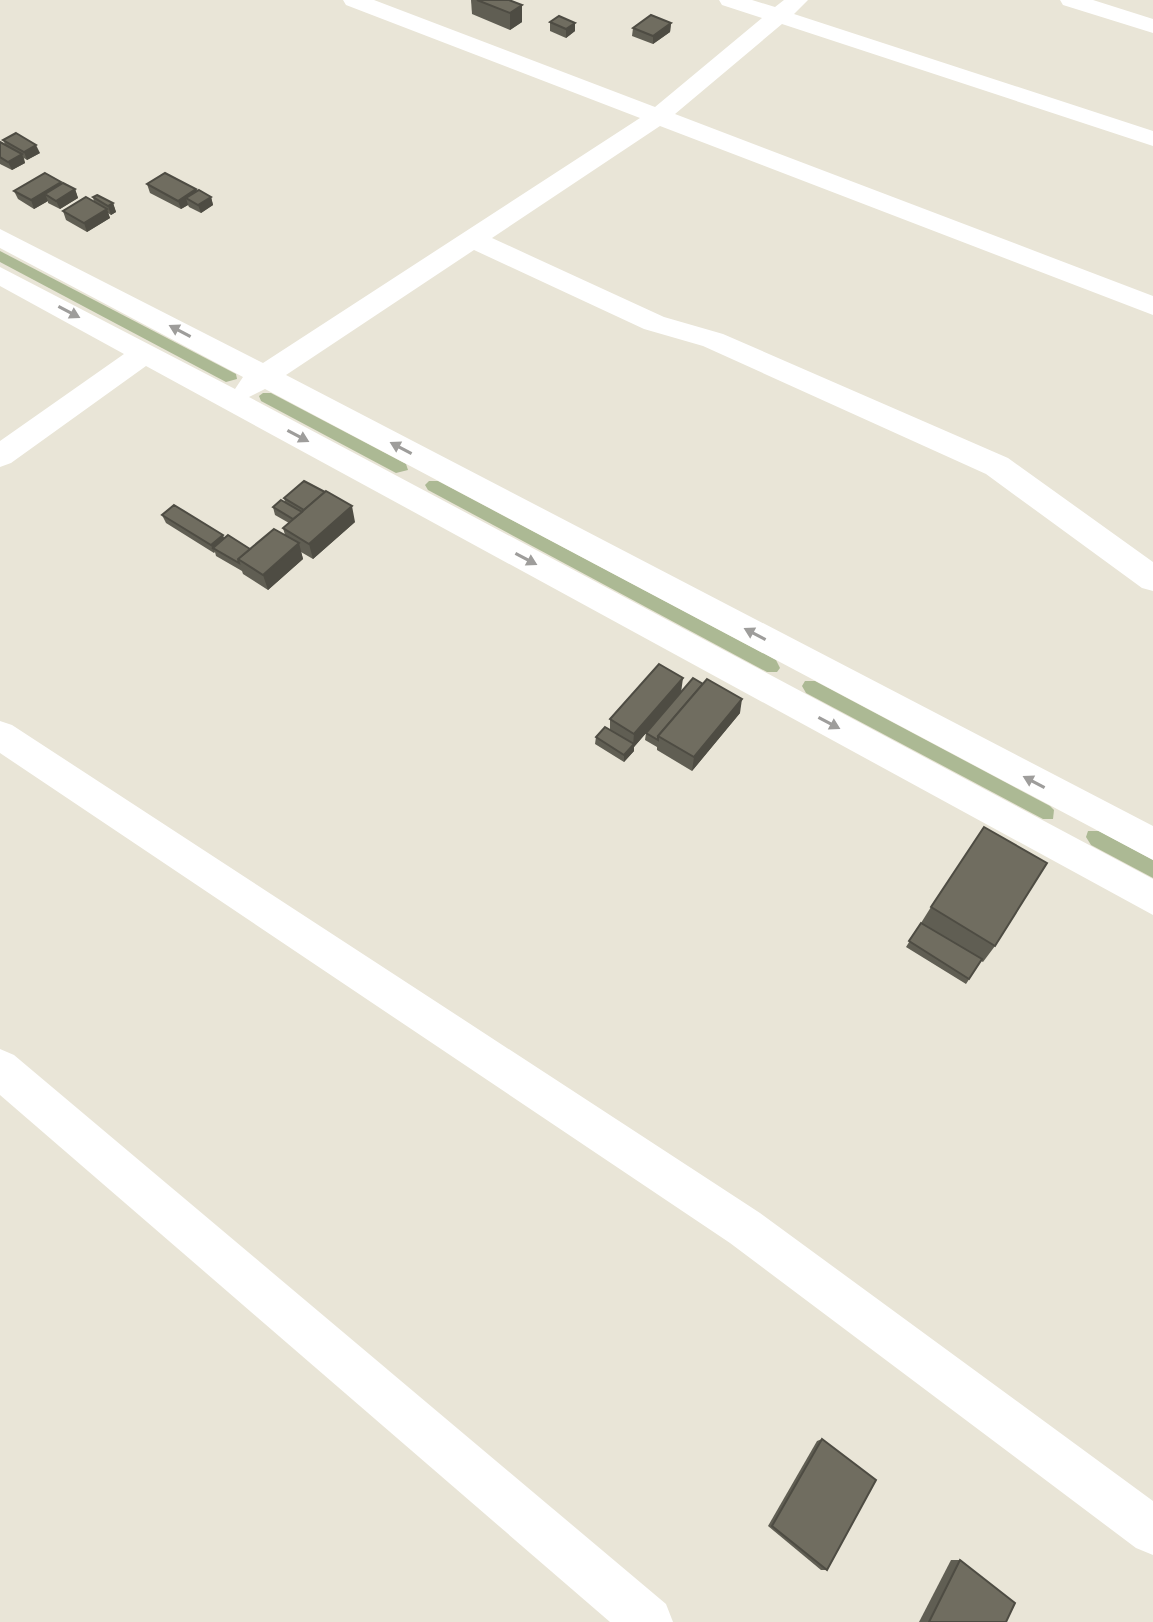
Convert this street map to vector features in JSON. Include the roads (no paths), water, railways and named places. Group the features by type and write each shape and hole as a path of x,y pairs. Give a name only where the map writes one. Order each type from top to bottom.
{"street":[{"path":"354,0 1153,306"},
{"path":"730,0 1153,139"},
{"path":"230,399 656,118 797,0"},
{"path":"1071,0 1153,26"},
{"path":"2,240 1153,844"},
{"path":"474,240 654,323 713,340 997,466 1153,579"},
{"path":"0,275 1153,898"},
{"path":"0,456 145,353"},
{"path":"402,492 436,466"},
{"path":"776,694 807,661"},
{"path":"0,735 745,1228 1153,1531"},
{"path":"1055,845 1081,806"},
{"path":"0,1069 648,1622"}]}
